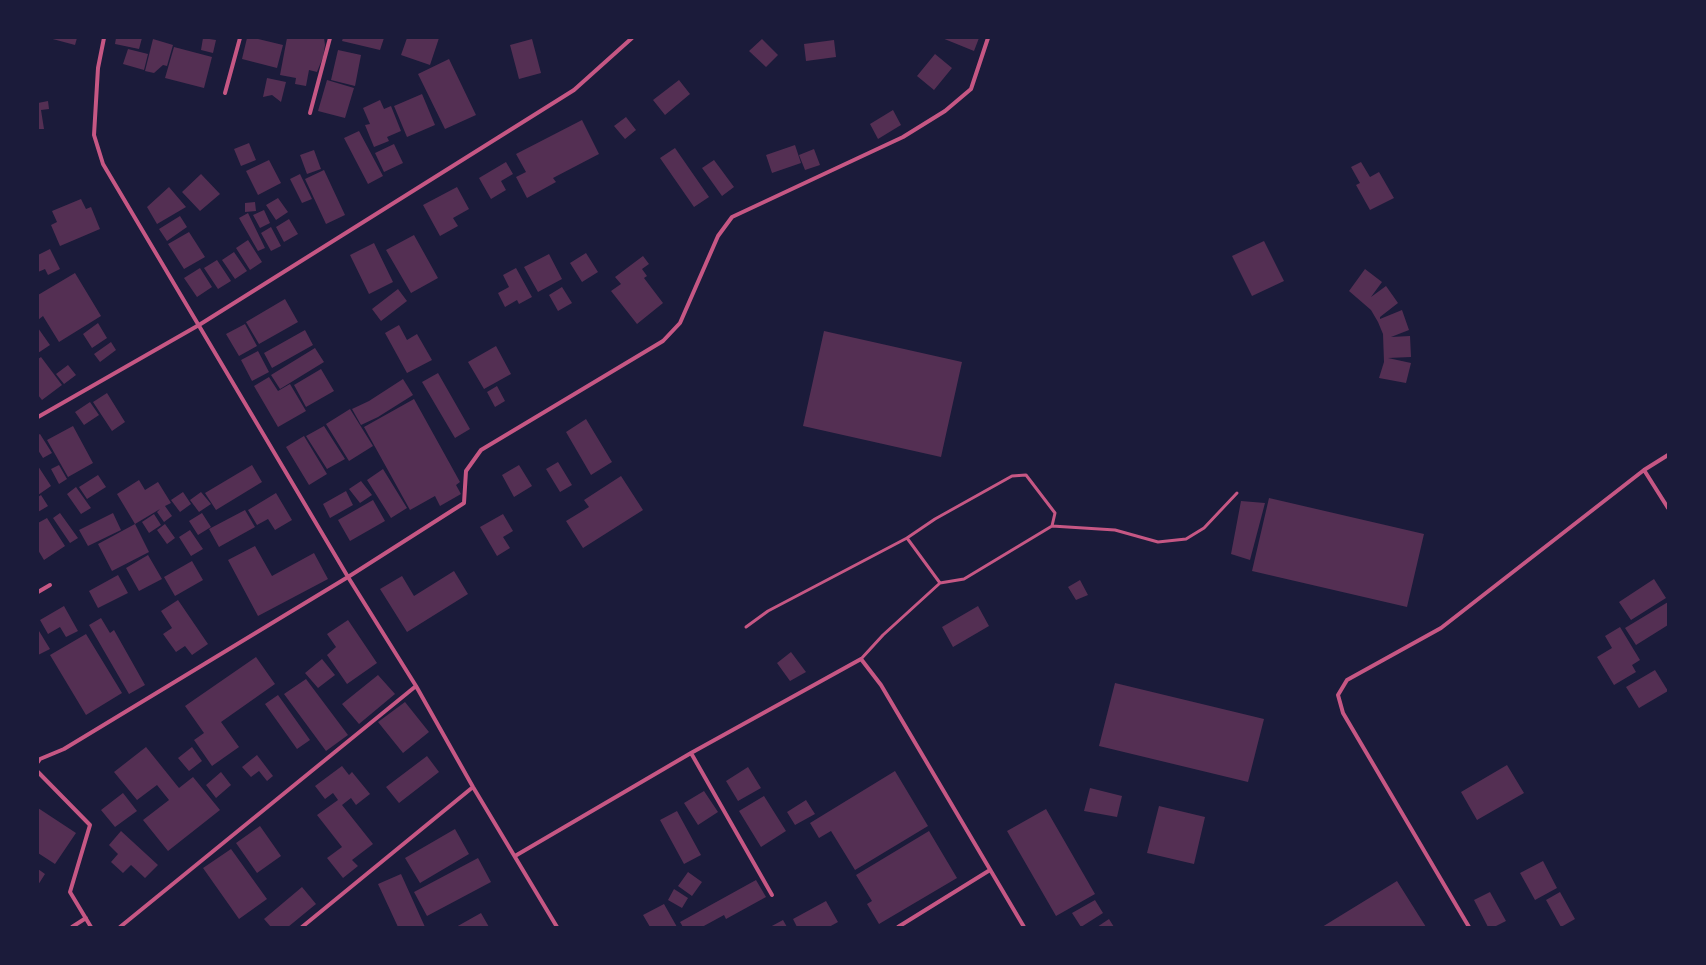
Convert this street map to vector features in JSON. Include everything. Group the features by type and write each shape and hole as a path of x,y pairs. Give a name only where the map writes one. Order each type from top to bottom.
{"street":[{"path":"104,38 98,68 94,135 103,164 348,577 416,686 473,787 557,927"},
{"path":"225,93 240,38"},
{"path":"310,113 330,38"},
{"path":"38,417 199,325 574,90 632,38"},
{"path":"39,759 64,749 348,577 464,503 466,471 481,450 663,341 680,322 718,236 732,217 903,137 945,111 971,89 988,38"},
{"path":"1468,927 1343,713 1338,695 1347,680 1441,628 1644,470 1668,455"},
{"path":"1644,470 1668,508"},
{"path":"38,592 50,585"},
{"path":"515,856 691,753 861,659 880,685 1024,927"},
{"path":"120,927 416,686"},
{"path":"691,753 772,895"},
{"path":"38,772 90,825 70,892 91,927"},
{"path":"302,927 473,787"},
{"path":"898,927 990,870"},
{"path":"72,927 86,918"}],"lane":[{"path":"746,627 768,611 907,538 936,519 1012,476 1026,475 1044,497 1055,513 1052,526"},
{"path":"861,659 883,635 940,583 964,579 1052,526 1116,530 1158,542 1186,539 1204,528 1237,493"},
{"path":"907,538 940,583"}],"building":[{"path":"49,38 77,38 75,45"},
{"path":"116,38 142,38 139,49 115,44"},
{"path":"203,38 216,40 213,53 201,50"},
{"path":"247,38 254,38 283,45 277,68 242,59"},
{"path":"287,38 324,38 325,45 323,57 317,72 309,70 306,86 295,84 296,78 280,75"},
{"path":"343,38 384,38 380,50 342,41"},
{"path":"407,38 439,38 430,65 401,55"},
{"path":"942,38 979,38 974,51"},
{"path":"153,39 173,45 167,66 163,65 154,73 145,71"},
{"path":"532,39 541,73 519,79 510,45"},
{"path":"762,39 778,55 766,67 749,51"},
{"path":"834,40 836,57 806,61 804,44"},
{"path":"174,47 212,57 204,88 165,78"},
{"path":"128,49 148,54 144,70 123,64"},
{"path":"338,50 361,55 355,86 331,80"},
{"path":"935,54 952,68 934,90 917,76"},
{"path":"449,59 476,115 445,129 418,74"},
{"path":"267,78 286,82 281,102 272,95 263,97"},
{"path":"327,80 354,88 345,118 318,111"},
{"path":"679,80 690,94 665,115 653,100"},
{"path":"422,94 435,125 407,137 394,106"},
{"path":"380,100 384,109 391,106 401,131 387,137 389,141 374,147 365,125 370,124 363,108"},
{"path":"48,101 49,109 41,110 44,129 38,129 38,103"},
{"path":"893,110 901,125 878,139 870,124"},
{"path":"626,117 636,130 625,139 614,126"},
{"path":"582,120 599,154 553,178 556,182 527,198 516,177 526,172 516,154"},
{"path":"359,131 383,176 368,184 344,138"},
{"path":"249,143 256,160 241,166 234,149"},
{"path":"394,144 403,163 384,172 375,153"},
{"path":"795,145 801,163 772,173 766,155"},
{"path":"675,148 709,197 694,207 660,158"},
{"path":"814,149 820,165 805,170 799,155"},
{"path":"314,150 321,169 307,174 300,155"},
{"path":"269,160 281,183 258,195 246,171"},
{"path":"714,160 734,187 722,196 702,168"},
{"path":"506,162 513,174 501,181 506,190 491,199 479,178"},
{"path":"1361,162 1370,177 1379,172 1394,198 1370,210 1356,185 1360,183 1351,167"},
{"path":"324,170 345,215 326,224 305,179"},
{"path":"201,174 220,194 200,211 182,192"},
{"path":"300,174 312,199 302,203 290,179"},
{"path":"169,187 186,207 157,224 147,207"},
{"path":"457,187 469,209 453,218 458,226 440,236 423,205"},
{"path":"278,198 288,212 276,220 266,205"},
{"path":"81,199 86,209 91,207 100,229 60,246 51,225 57,222 52,211"},
{"path":"255,202 256,211 245,212 245,203"},
{"path":"264,210 270,223 260,228 253,215"},
{"path":"248,213 265,248 258,251 239,218"},
{"path":"180,216 187,227 167,241 159,229"},
{"path":"289,219 298,234 284,242 276,227"},
{"path":"271,227 281,246 271,251 261,233"},
{"path":"189,232 205,257 184,269 168,244"},
{"path":"414,235 438,278 411,293 386,250"},
{"path":"248,240 262,262 250,270 236,248"},
{"path":"1264,241 1284,281 1252,296 1232,256"},
{"path":"374,243 393,282 369,294 350,255"},
{"path":"50,249 60,269 48,275 45,269 38,272 38,255"},
{"path":"234,252 247,271 235,279 222,260"},
{"path":"586,253 598,272 582,282 570,263"},
{"path":"549,254 562,279 538,292 524,267"},
{"path":"643,256 649,264 642,269 647,276 644,278 663,303 637,324 611,291 621,284 615,277"},
{"path":"217,260 231,281 218,289 204,268"},
{"path":"200,268 212,287 197,297 184,278"},
{"path":"516,268 532,297 519,304 517,300 505,307 498,293 509,287 503,275"},
{"path":"1365,269 1382,282 1371,297 1386,286 1398,303 1380,317 1380,319 1402,310 1409,330 1391,337 1410,336 1411,357 1388,358 1411,363 1406,383 1379,378 1384,362 1383,334 1371,310 1349,291"},
{"path":"75,273 101,316 59,342 43,316 38,320 38,295"},
{"path":"562,287 572,303 558,311 549,295"},
{"path":"398,289 407,301 381,321 372,309"},
{"path":"285,299 298,322 259,344 246,322"},
{"path":"98,323 107,338 92,348 83,334"},
{"path":"245,324 257,346 239,356 226,334"},
{"path":"399,325 407,340 417,334 432,360 407,373 385,333"},
{"path":"38,328 50,345 38,353"},
{"path":"305,330 313,345 272,368 264,353"},
{"path":"824,331 962,362 941,457 803,426"},
{"path":"111,342 116,350 100,362 94,354"},
{"path":"496,346 511,374 484,389 468,362"},
{"path":"315,348 324,362 280,389 271,375"},
{"path":"258,351 269,372 252,381 241,360"},
{"path":"41,357 62,385 42,400 38,395 38,359"},
{"path":"68,365 76,375 64,384 56,374"},
{"path":"321,369 334,391 306,407 294,385"},
{"path":"438,373 470,429 455,438 422,382"},
{"path":"269,377 278,391 290,384 306,411 278,427 254,386"},
{"path":"403,379 413,395 378,417 361,425 352,409 369,401"},
{"path":"497,386 505,401 495,407 487,392"},
{"path":"107,393 125,422 112,431 93,402"},
{"path":"414,399 460,482 456,485 461,494 440,506 435,496 410,510 364,427"},
{"path":"90,402 99,415 84,425 75,412"},
{"path":"350,409 373,446 349,461 326,424"},
{"path":"586,419 612,462 591,475 566,432"},
{"path":"73,426 93,463 68,477 47,440"},
{"path":"324,426 345,459 327,469 306,436"},
{"path":"40,434 52,453 43,458 38,450 38,435"},
{"path":"304,436 327,474 309,485 286,447"},
{"path":"558,462 572,485 560,492 546,469"},
{"path":"59,465 67,479 59,484 51,469"},
{"path":"252,465 262,482 216,510 205,493"},
{"path":"519,465 532,486 514,497 502,475"},
{"path":"38,466 51,486 38,495"},
{"path":"383,469 407,508 391,518 367,480"},
{"path":"98,475 106,487 87,499 79,487"},
{"path":"621,476 643,510 583,548 566,521 589,507 584,500"},
{"path":"139,480 145,490 158,482 171,503 165,506 172,516 164,522 157,512 160,509 135,524 117,494"},
{"path":"361,481 372,495 360,503 349,489"},
{"path":"76,487 91,508 81,514 67,494"},
{"path":"346,491 353,505 330,518 323,504"},
{"path":"183,492 191,504 180,512 171,500"},
{"path":"201,492 211,504 199,512 190,500"},
{"path":"276,493 292,520 275,530 268,519 257,525 248,510"},
{"path":"41,495 48,506 38,512 38,497"},
{"path":"1269,498 1424,534 1407,607 1252,571"},
{"path":"373,500 385,521 350,541 338,520"},
{"path":"1241,501 1265,503 1250,560 1231,554"},
{"path":"245,510 255,527 219,547 209,529"},
{"path":"60,513 78,538 70,543 53,518"},
{"path":"113,513 121,530 88,546 79,530"},
{"path":"202,513 211,527 198,535 189,521"},
{"path":"154,514 161,525 149,533 142,522"},
{"path":"503,514 513,531 503,537 510,548 497,556 480,527"},
{"path":"47,518 65,546 44,560 38,550 38,523"},
{"path":"135,524 149,552 112,571 98,544"},
{"path":"165,524 175,538 167,544 157,530"},
{"path":"190,530 203,549 191,556 179,537"},
{"path":"255,546 272,576 314,553 328,579 258,616 228,560"},
{"path":"148,555 162,579 139,591 126,568"},
{"path":"192,561 203,580 175,596 164,577"},
{"path":"454,571 468,594 407,632 380,589 402,576 414,596"},
{"path":"118,575 128,593 98,608 89,591"},
{"path":"1654,579 1666,598 1631,620 1619,602"},
{"path":"1080,580 1088,595 1076,600 1068,587"},
{"path":"178,600 208,644 192,655 185,646 176,652 163,634 172,628 161,611"},
{"path":"1668,602 1668,625 1636,645 1625,628"},
{"path":"64,606 78,631 66,637 60,627 48,634 40,620"},
{"path":"978,606 989,626 953,647 942,627"},
{"path":"101,618 110,633 114,630 145,685 129,694 89,625"},
{"path":"348,620 377,663 347,684 327,655 336,647 327,634"},
{"path":"1620,627 1640,660 1632,665 1636,672 1614,685 1597,657 1612,648 1605,636"},
{"path":"38,631 50,649 38,655"},
{"path":"86,634 122,693 86,715 50,655"},
{"path":"791,652 806,672 790,681 777,663"},
{"path":"256,657 275,684 221,722 239,747 212,766 194,740 204,733 185,706"},
{"path":"322,659 335,675 318,688 305,673"},
{"path":"1655,670 1668,691 1639,708 1626,687"},
{"path":"378,675 395,694 359,724 342,704"},
{"path":"306,679 348,735 326,751 284,694"},
{"path":"1115,683 1264,719 1248,782 1099,746"},
{"path":"278,695 310,740 297,749 265,704"},
{"path":"405,702 429,732 403,753 378,722"},
{"path":"146,747 179,788 193,777 220,810 168,851 143,820 169,800 157,785 137,800 114,772"},
{"path":"192,747 202,761 189,771 178,758"},
{"path":"257,755 273,776 267,781 259,771 251,777 242,767"},
{"path":"427,756 439,772 399,803 386,787"},
{"path":"1507,765 1524,793 1477,820 1461,792"},
{"path":"342,766 349,775 352,772 370,794 356,805 351,798 342,805 373,844 352,860 358,866 343,878 327,858 342,847 317,815 338,800 333,793 325,799 315,786"},
{"path":"748,767 761,788 738,801 726,781"},
{"path":"895,771 928,826 855,870 831,831 819,838 810,823"},
{"path":"221,772 231,785 216,798 206,785"},
{"path":"1090,788 1122,796 1117,817 1084,811"},
{"path":"704,791 718,812 698,825 684,803"},
{"path":"123,793 137,811 115,827 101,810"},
{"path":"764,796 786,831 761,847 739,811"},
{"path":"806,800 815,814 795,825 787,812"},
{"path":"1159,806 1205,817 1194,864 1147,853"},
{"path":"38,808 76,833 55,864 38,853"},
{"path":"1046,809 1095,894 1056,916 1007,831"},
{"path":"677,811 701,855 684,864 660,820"},
{"path":"260,826 281,856 257,873 236,843"},
{"path":"455,829 469,854 420,883 405,858"},
{"path":"121,831 158,865 145,878 131,865 123,873 111,862 118,854 109,845"},
{"path":"929,831 957,878 879,924 867,904 872,901 856,875"},
{"path":"231,849 267,899 239,919 203,868"},
{"path":"478,858 491,882 427,916 414,892"},
{"path":"1543,861 1557,888 1535,900 1520,873"},
{"path":"38,869 45,874 38,885"},
{"path":"688,872 702,882 692,896 678,886"},
{"path":"401,874 425,927 398,927 378,884"},
{"path":"756,880 766,897 726,919 724,915 702,927 683,927 680,922"},
{"path":"1397,881 1426,927 1322,927"},
{"path":"302,887 316,904 288,927 271,927 264,919"},
{"path":"674,889 688,898 682,908 668,900"},
{"path":"1490,892 1506,921 1494,927 1488,927 1474,900"},
{"path":"1560,892 1575,919 1561,927 1546,900"},
{"path":"1095,900 1103,913 1081,927 1072,913"},
{"path":"826,901 838,922 829,927 797,927 793,919"},
{"path":"664,904 677,927 650,927 643,915"},
{"path":"481,913 489,927 456,927"},
{"path":"1109,919 1114,927 1097,927"},
{"path":"783,920 787,927 770,927"}]}
